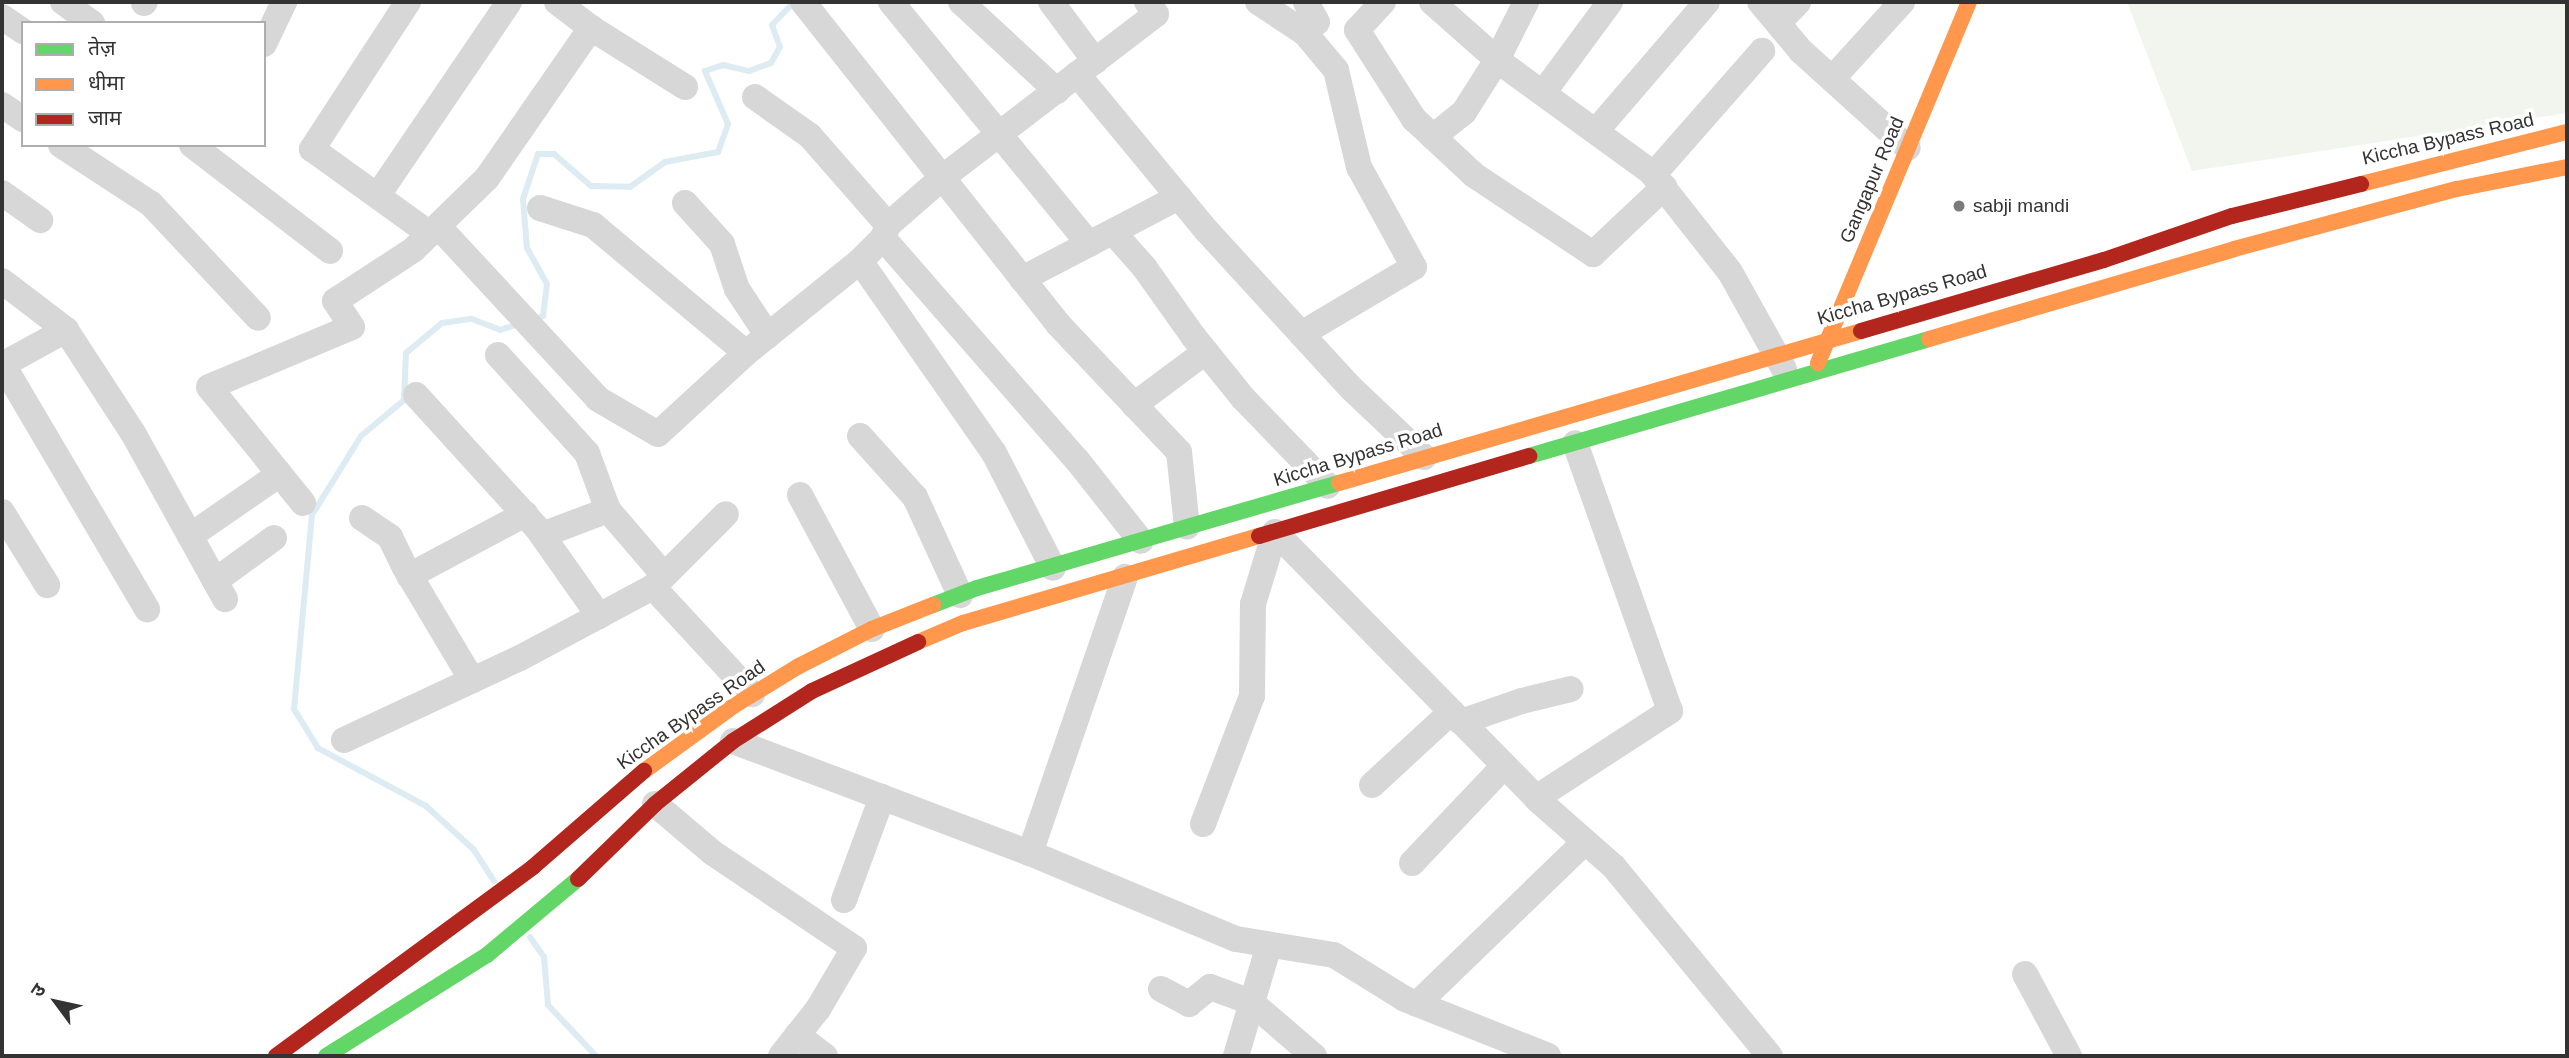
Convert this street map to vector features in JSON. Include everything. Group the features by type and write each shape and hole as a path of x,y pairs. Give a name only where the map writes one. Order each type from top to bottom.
{"main road":[{"name":"Gangapur Road","path":"1801,377 1829,338 1969,2"},
{"name":"Kiccha Bypass Road","path":"276,1056 533,867 652,764 752,695 865,633 960,594 1776,353 2104,260 2232,216 2567,132"},
{"path":"326,1056 487,955 557,900 654,804 733,741 811,691 963,623 2260,242 2457,190 2567,167"},
{"path":"1887,323 1895,351"},
{"path":"1733,366 1740,395"},
{"path":"1424,457 1430,486"},
{"path":"1267,504 1275,532"},
{"path":"865,633 870,663"}],"street":[{"path":"64,2 89,21"},
{"path":"266,40 284,2"},
{"path":"408,2 312,149 434,230 516,308 537,336 598,399 657,434 746,353 860,261 886,231 943,177 1156,15 1147,2"},
{"path":"378,195 509,2"},
{"path":"557,2 591,28 685,87"},
{"path":"891,2 1090,244"},
{"path":"961,2 1056,90"},
{"path":"1051,2 1086,68 1179,197 1352,389 1424,457"},
{"path":"1258,2 1305,33 1336,70 1359,167 1414,267 1301,334"},
{"path":"1305,33 1317,22 1306,2"},
{"path":"1382,2 1357,30 1414,119 1474,175 1593,254 1659,181 1762,51"},
{"path":"1432,2 1497,60 1659,181 1730,272 1776,353 1801,377"},
{"path":"1433,137 1464,112 1497,60 1526,2"},
{"path":"1543,93 1610,2"},
{"path":"1595,131 1706,2"},
{"path":"1760,2 1801,51 1908,148"},
{"path":"1778,23 1798,2"},
{"path":"1832,79 1902,2"},
{"path":"806,5 1058,324 1179,452 1187,527"},
{"path":"2,17 21,31"},
{"path":"303,503 209,387 352,327 335,301 413,250 487,178 591,28"},
{"path":"755,97 810,136 1141,541"},
{"path":"2,105 21,118"},
{"path":"64,147 151,204 258,318"},
{"path":"194,147 330,251"},
{"path":"2,193 40,220"},
{"path":"1022,279 1179,197"},
{"path":"685,203 722,244 737,289 768,336"},
{"path":"540,208 593,225 746,353"},
{"path":"1113,232 1144,267 1205,352 1243,398 1328,486"},
{"path":"860,261 994,453 1053,568"},
{"path":"2,281 66,330 133,433 220,590 274,538"},
{"path":"66,330 2,364 147,609"},
{"path":"1134,405 1205,352"},
{"path":"498,355 587,453 608,510 659,581 752,695"},
{"path":"416,395 525,514 599,616"},
{"path":"860,436 915,497 960,594"},
{"path":"1536,798 1670,711 1575,443"},
{"path":"190,536 280,474"},
{"path":"800,495 865,633"},
{"path":"542,535 608,510"},
{"path":"2,512 47,585"},
{"path":"409,576 525,514"},
{"path":"344,740 599,616 659,581 726,514"},
{"path":"362,518 390,537 409,576 472,680"},
{"path":"1203,824 1252,695 1253,604 1275,532 1536,798 1614,867 1770,1056"},
{"path":"1030,853 1125,577"},
{"path":"1371,785 1456,717 1571,690"},
{"path":"733,741 1030,853 1236,939 1334,955 1416,1004 1548,1056"},
{"path":"1412,863 1504,766"},
{"path":"845,900 881,797"},
{"path":"654,804 713,853 854,948 818,1009 780,1056"},
{"path":"1416,1004 1586,842"},
{"path":"1236,1056 1269,945"},
{"path":"2025,974 2069,1056"},
{"path":"1161,989 1189,1004 1210,987 1251,1002 1314,1056"},
{"path":"797,1035 825,1056"}],"shaded area":[{"path":"2127,2 2567,2 2567,113 2192,171"}],"waterway":[{"path":"535,319 543,316 547,284 527,248 523,199 538,154 554,154 591,186 630,187 665,162 718,152 728,124 705,71 723,65 749,71 771,63 780,47 772,25 794,2"},
{"path":"494,881 473,849 426,806 318,748 294,709 312,515 361,436 404,400 406,353 442,323 472,319 500,330 518,324"},
{"path":"530,937 544,957 548,1005 596,1056"}],"traffic: fast":[{"path":"1529,456 1929,339"},
{"path":"933,605 977,588 1339,483"},
{"path":"326,1056 487,955 578,879"}],"traffic: slow":[{"path":"1818,363 1969,2"},
{"path":"2361,184 2567,132"},
{"path":"1929,339 2234,249 2457,189 2567,167"},
{"path":"1339,483 1861,331"},
{"path":"918,642 963,623 1259,536"},
{"path":"644,771 735,705 799,666 872,629 933,605"}],"traffic: jam":[{"path":"1861,331 2104,260 2232,216 2361,184"},
{"path":"1259,536 1529,456"},
{"path":"578,879 655,804 733,741 812,691 918,642"},
{"path":"276,1056 533,867 644,771"}],"place":[{"name":"sabji mandi","path":"1959,206"}]}
